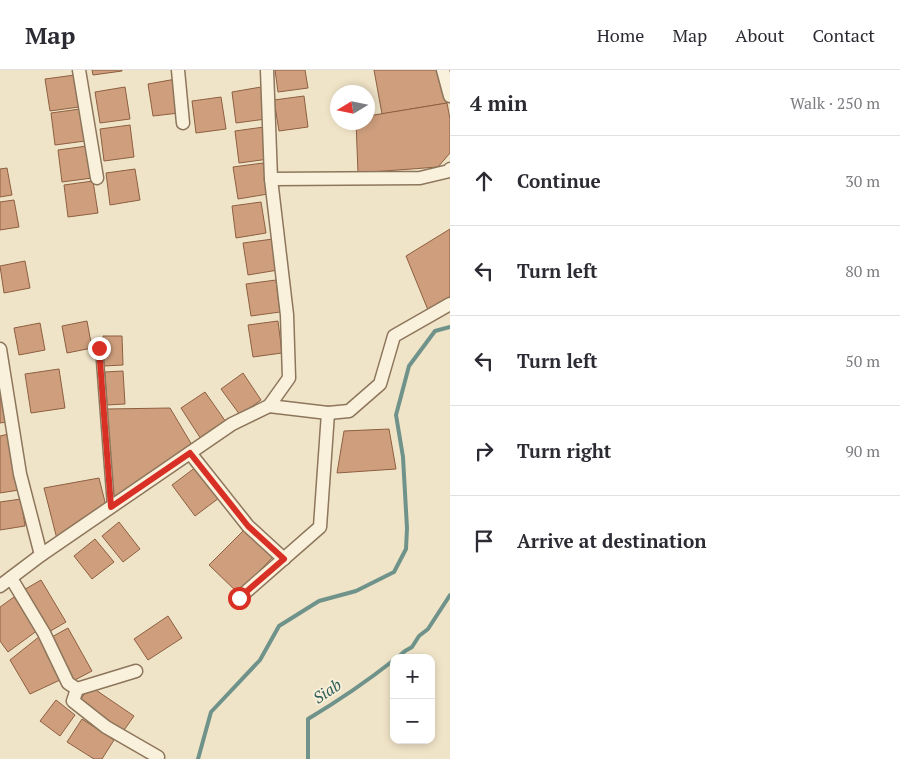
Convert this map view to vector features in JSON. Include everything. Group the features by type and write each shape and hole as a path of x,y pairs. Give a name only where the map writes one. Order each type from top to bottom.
{"street":[{"path":"79,70 97,178"},
{"path":"178,70 183,123"},
{"path":"0,586 41,555 232,424 269,406 289,378 287,315 271,179 267,70"},
{"path":"443,70 450,96"},
{"path":"271,179 420,178 449,171 450,169"},
{"path":"269,406 328,413 349,411 380,384 394,336 450,304"},
{"path":"0,349 20,474 41,555"},
{"path":"239,598 320,527 328,413"},
{"path":"190,453 248,526 284,559"},
{"path":"11,578 44,633 68,683 77,689"},
{"path":"77,689 136,671"},
{"path":"77,689 73,701 106,728 158,757"}],"lane":[{"path":"99,348 111,507"}],"building":[{"path":"92,70 122,70 122,71 93,75"},
{"path":"275,70 305,70 308,88 278,92"},
{"path":"374,70 439,70 447,103 382,114"},
{"path":"75,75 79,107 50,111 45,79"},
{"path":"176,79 179,113 153,116 148,84"},
{"path":"125,87 130,119 100,123 95,92"},
{"path":"261,87 266,119 236,123 232,92"},
{"path":"304,96 308,127 279,131 274,100"},
{"path":"221,97 226,129 196,133 192,101"},
{"path":"447,103 450,119 450,153 438,167 358,173 356,130 375,130 375,115"},
{"path":"80,109 85,141 55,145 51,113"},
{"path":"130,125 134,157 104,161 100,129"},
{"path":"264,127 269,159 239,163 235,131"},
{"path":"87,146 92,178 62,182 58,150"},
{"path":"263,163 268,194 238,199 233,167"},
{"path":"7,168 12,195 0,197 0,169"},
{"path":"135,169 140,200 110,205 106,173"},
{"path":"93,181 98,213 68,217 64,185"},
{"path":"14,200 19,227 0,230 0,202"},
{"path":"261,202 266,233 236,238 232,206"},
{"path":"450,229 450,297 428,310 406,256"},
{"path":"273,239 278,270 248,275 243,243"},
{"path":"25,261 30,288 4,293 0,266"},
{"path":"276,280 280,312 251,316 246,284"},
{"path":"87,321 92,348 67,353 62,326"},
{"path":"278,321 282,353 253,357 248,325"},
{"path":"40,323 45,350 19,355 14,328"},
{"path":"103,336 122,336 123,365 104,366"},
{"path":"59,369 65,408 31,413 25,374"},
{"path":"123,371 125,404 107,405 105,372"},
{"path":"243,373 261,400 240,415 221,389"},
{"path":"205,392 226,422 201,439 181,408"},
{"path":"0,395 3,395 7,422 0,423"},
{"path":"170,408 192,445 113,498 107,409"},
{"path":"389,429 396,469 337,473 344,431"},
{"path":"9,434 19,490 0,493 0,436"},
{"path":"196,467 219,498 195,516 172,485"},
{"path":"99,478 106,506 57,539 44,488"},
{"path":"21,499 25,526 0,530 0,502"},
{"path":"119,522 140,549 123,562 102,536"},
{"path":"245,529 274,556 238,593 209,565"},
{"path":"95,539 114,562 92,579 74,556"},
{"path":"41,580 66,622 47,633 22,591"},
{"path":"14,597 38,630 8,652 0,641 0,607"},
{"path":"168,616 182,638 148,660 134,639"},
{"path":"68,628 92,671 73,681 50,638"},
{"path":"40,636 60,680 30,694 10,660"},
{"path":"90,686 134,716 122,733 78,703"},
{"path":"56,700 75,715 60,736 40,721"},
{"path":"82,719 114,740 102,759 94,759 67,742"}],"waterway":[{"path":"198,759 211,712 260,660 279,626 319,601 356,591 394,572 406,549 407,528 403,457 396,415 409,366 435,331 450,327"},
{"name":"Siab","path":"402,654 412,647 419,636 428,629 450,595"},
{"name":"Siab","path":"308,759 308,719 352,691 390,663"}],"route":[{"path":"99,348 111,507 190,453 248,526 284,559 239,598"}]}
